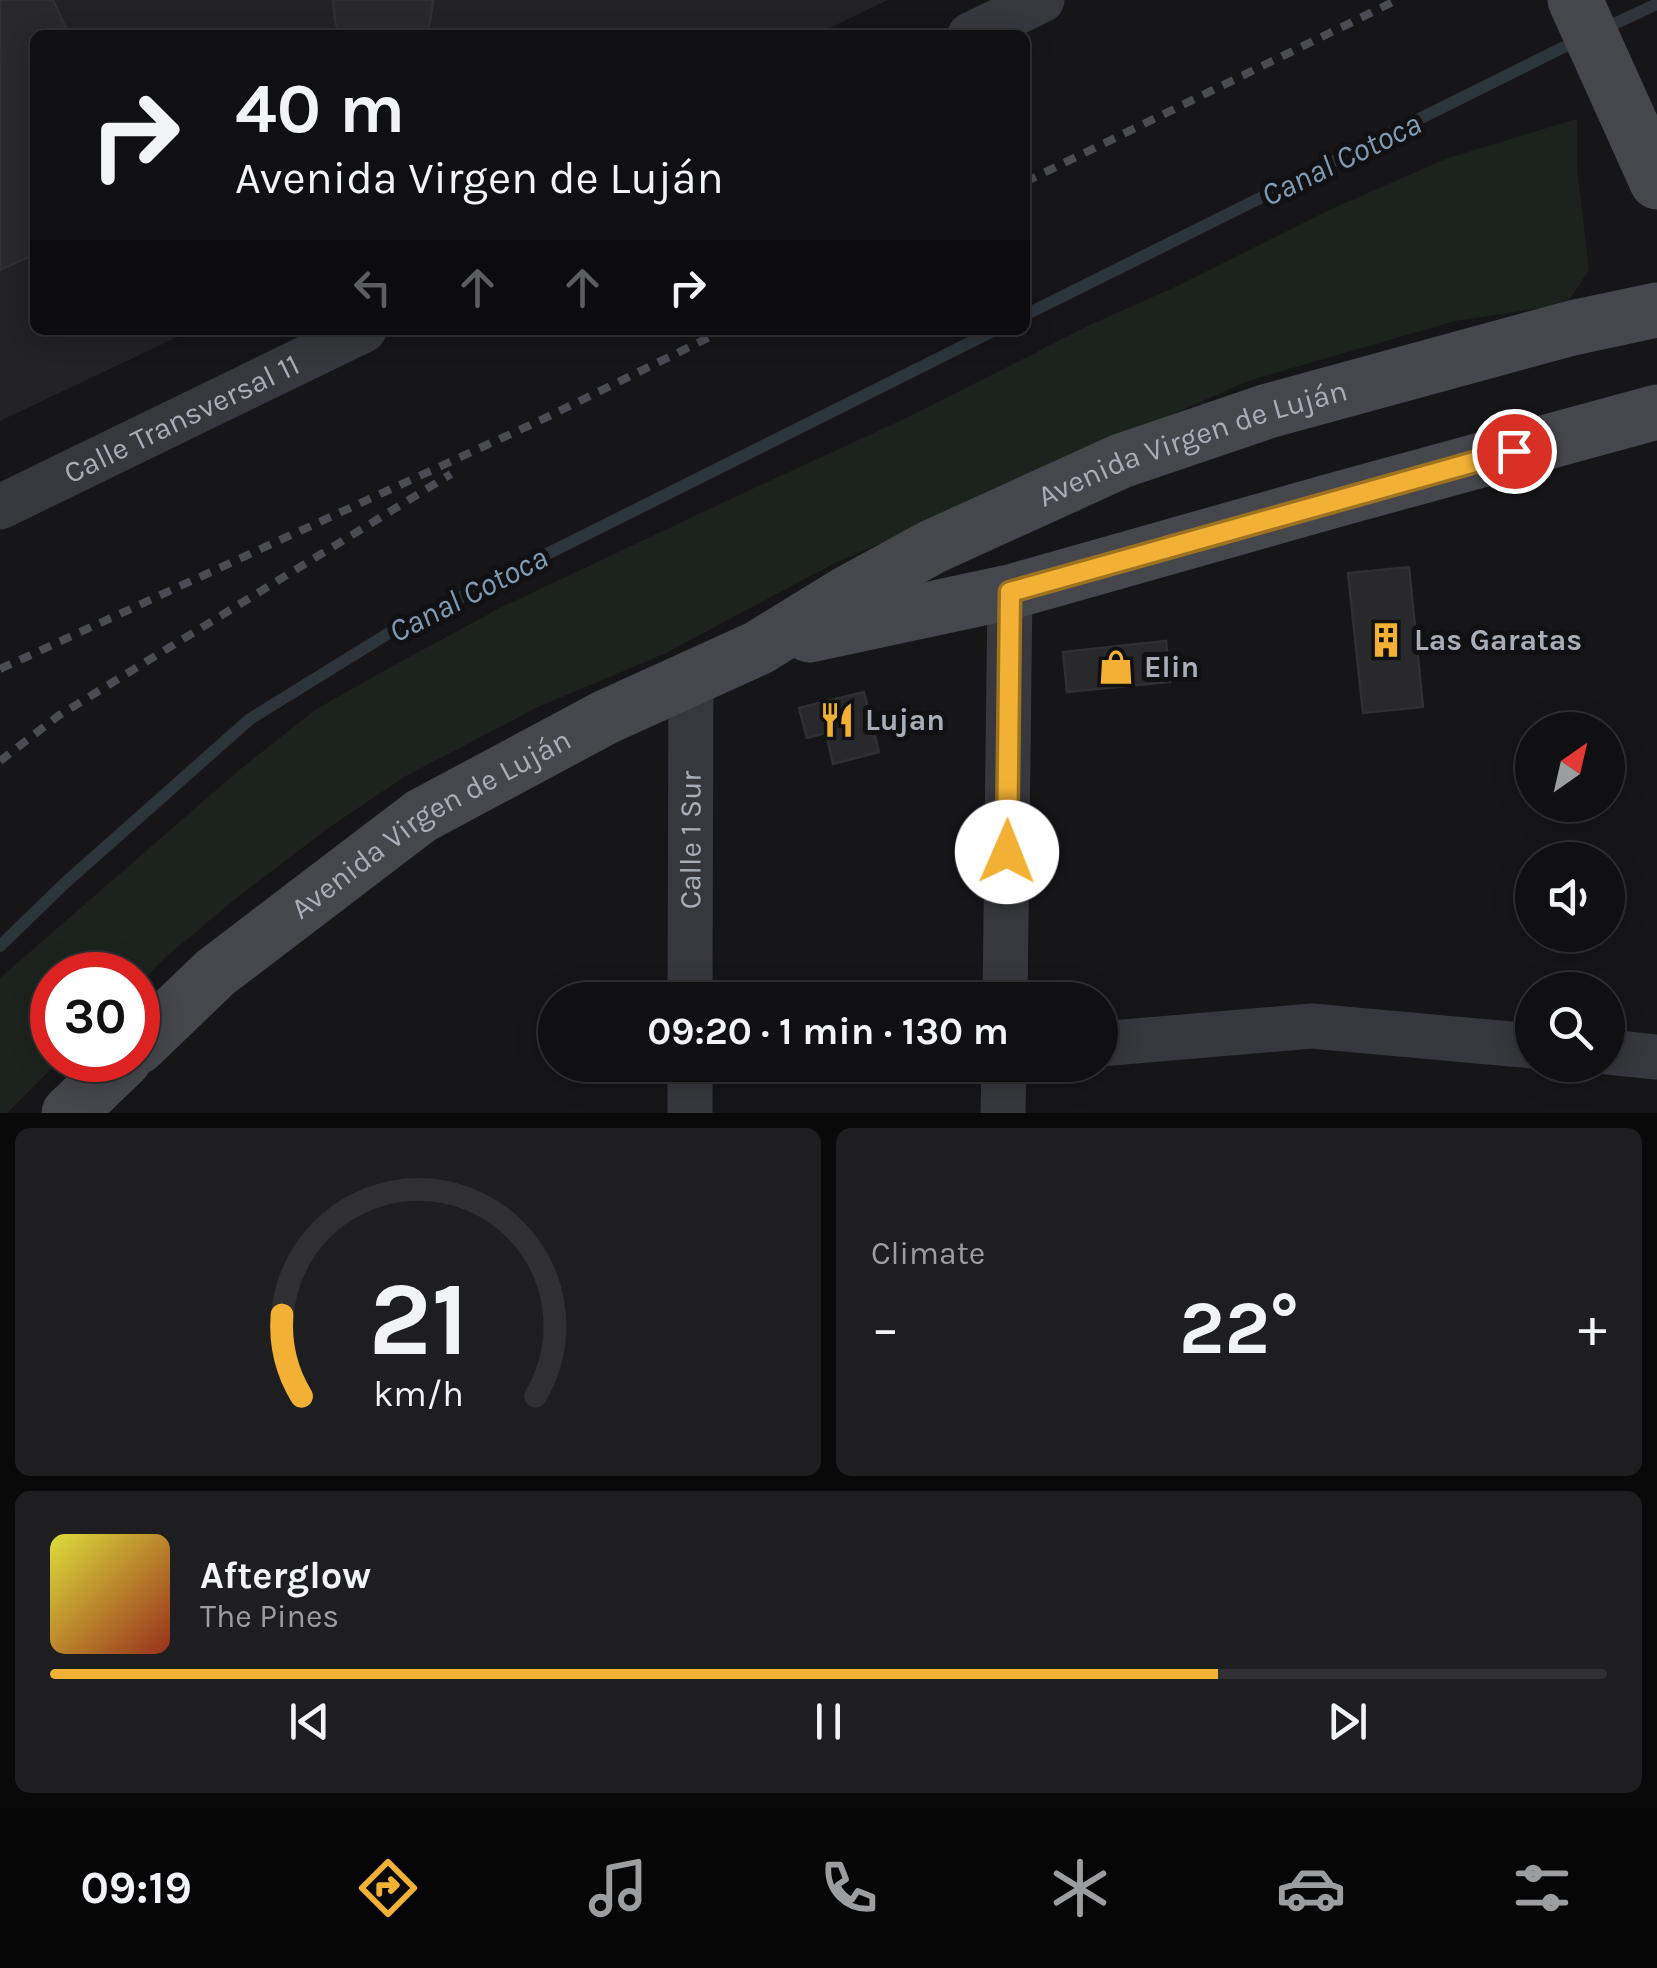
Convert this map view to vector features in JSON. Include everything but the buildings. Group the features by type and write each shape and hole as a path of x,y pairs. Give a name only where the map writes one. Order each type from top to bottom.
{"main road":[{"path":"1577,3 1657,182"},
{"name":"Avenida Virgen de Luján","path":"160,1026 215,973 421,816 606,717 758,648 932,547 1121,461 1268,411 1555,333 1657,310"},
{"name":"Avenida Virgen de Luján","path":"758,648 1010,592 1657,412"},
{"path":"69,1113 101,1082"}],"street":[{"path":"980,30 1042,0"},
{"name":"Calle Transversal 11","path":"0,507 354,335"},
{"path":"1005,982 1010,592"},
{"name":"Calle 1 Sur","path":"690,982 691,678"},
{"path":"1118,1042 1312,1026 1515,1044"},
{"path":"1625,1053 1657,1056"},
{"path":"690,1082 690,1113"},
{"path":"1003,1113 1004,1082"}],"shaded area":[{"path":"0,0 888,0 825,30 30,30 30,335 181,335 0,421"},
{"path":"1577,119 1577,168 1589,270 1570,299 1547,307 1455,321 1248,381 831,565 664,654 540,706 404,777 239,896 160,963 160,952 30,952 30,1082 38,1082 7,1113 0,1113 0,978 238,771 315,710 500,608 906,418 1329,210 1448,158"}],"waterway":[{"name":"Canal Cotoca","path":"1601,30 1657,4"},
{"name":"Canal Cotoca","path":"1030,313 1578,40"},
{"name":"Canal Cotoca","path":"0,946 250,719 389,633 985,335"}],"railway":[{"path":"1030,180 1397,0"},
{"path":"0,669 541,420 714,335"},
{"path":"0,761 58,716 451,474"}],"place":[{"name":"Las Garatas","path":"1386,640"},
{"name":"Elin","path":"1116,667"},
{"name":"Lujan","path":"837,720"}],"route":[{"path":"1007,852 1010,592 1514,451"}]}
